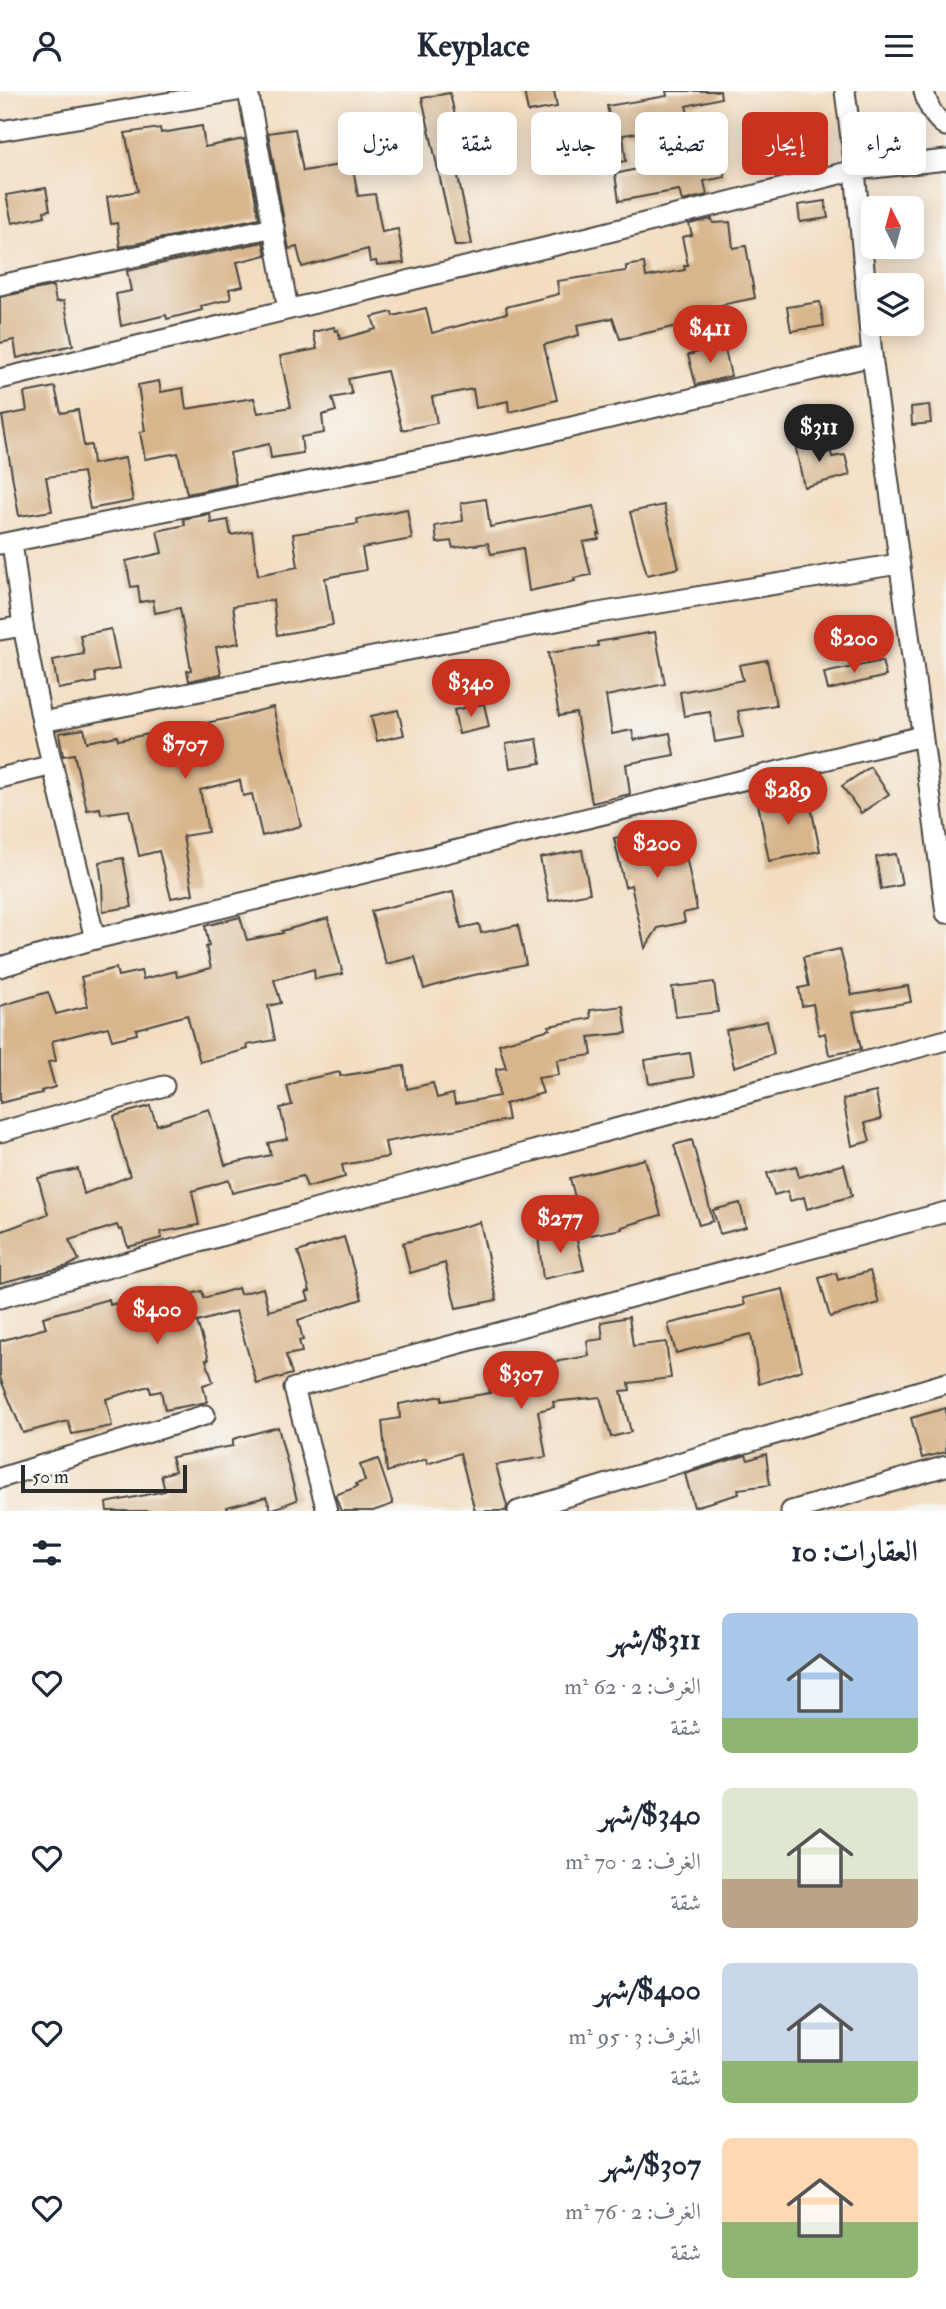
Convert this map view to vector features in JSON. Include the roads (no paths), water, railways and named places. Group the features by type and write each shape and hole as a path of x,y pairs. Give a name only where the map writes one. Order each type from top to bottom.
{"street":[{"path":"0,131 237,91"},
{"path":"248,91 288,309"},
{"path":"845,91 848,112"},
{"path":"924,91 940,122 946,126"},
{"path":"926,162 946,160"},
{"path":"0,379 842,173"},
{"path":"855,175 872,356 946,913"},
{"path":"0,285 274,227"},
{"path":"95,939 42,722 6,543 525,437 872,356"},
{"path":"42,722 592,614 898,564"},
{"path":"0,630 23,626"},
{"path":"0,967 95,939 922,736"},
{"path":"0,778 52,765"},
{"path":"0,1298 321,1207 946,1040"},
{"path":"0,1132 164,1086"},
{"path":"327,1511 294,1388 946,1212"},
{"path":"518,1511 946,1383"},
{"path":"0,1478 205,1416"},
{"path":"790,1511 946,1466"}]}
